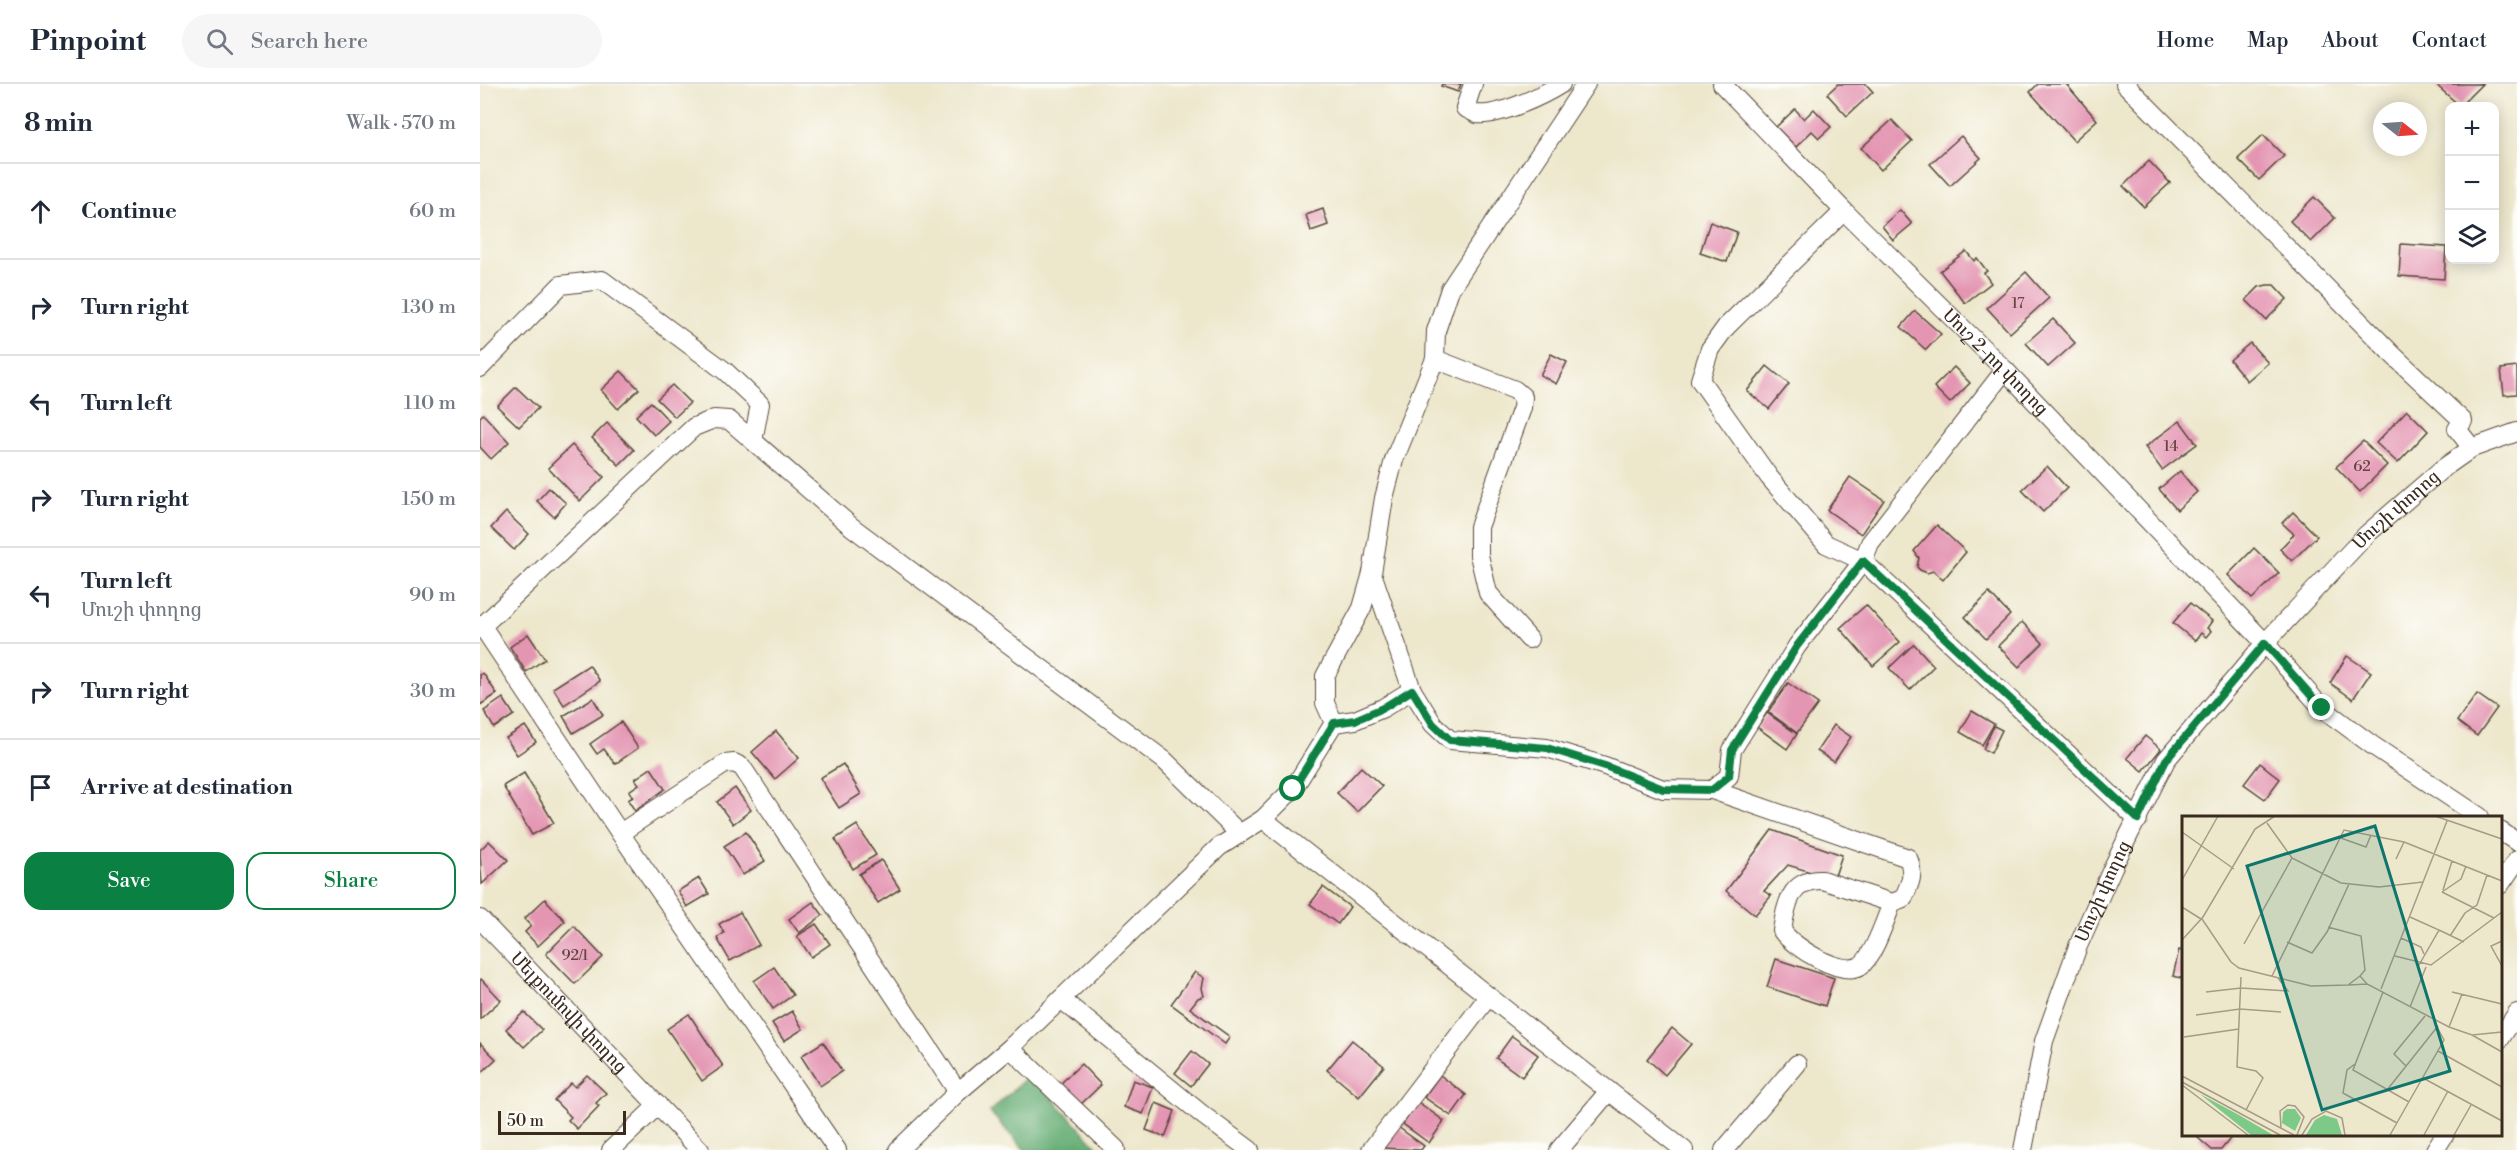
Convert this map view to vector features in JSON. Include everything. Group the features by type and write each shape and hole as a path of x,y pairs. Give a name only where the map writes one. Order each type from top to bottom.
{"street":[{"path":"1473,84 1465,108 1478,114 1497,111 1535,99 1561,84"},
{"path":"1334,723 1325,703 1325,676 1362,608 1372,573 1384,498 1394,460 1435,359 1436,332 1450,289 1586,84"},
{"name":"Մուշ 2-րդ փողոց","path":"1722,84 1844,211 2006,370 2265,643 2322,708 2479,816"},
{"path":"2125,84 2394,356 2463,421 2457,429 2472,448"},
{"path":"1844,211 1726,327 1710,349 1700,380 1769,477 1826,544 1863,561 2138,819"},
{"path":"480,368 561,285 602,280 725,370 760,404 753,441"},
{"path":"1435,359 1515,390 1523,397 1522,408 1479,527 1479,555 1488,593 1529,639"},
{"path":"1712,790 1729,776 1732,750 1797,646 1863,561 1870,543 2006,370"},
{"path":"837,1150 481,627 694,427 714,419 729,420 852,527 1164,760 1240,834"},
{"name":"Մուշի փողոց","path":"2023,1150 2044,1041 2078,946 2113,867 2166,760 2265,643 2366,535 2442,469 2472,448 2517,432"},
{"path":"1372,573 1412,690 1433,724 1450,740 1547,748 1605,766 1663,789 1712,790 1908,858 1913,869 1911,882 1903,899 1892,903 1822,880 1812,880 1799,885 1791,897 1782,931 1787,939 1823,962 1850,968 1860,966 1869,955 1892,903"},
{"path":"1334,723 1355,720 1383,708 1412,690"},
{"path":"898,1150 958,1092 1010,1048 1219,847 1263,819 1293,789 1334,723"},
{"path":"620,833 725,764 734,763 742,767 958,1092"},
{"path":"1263,819 1684,1150"},
{"path":"2502,832 2517,842"},
{"path":"2502,882 2517,860"},
{"name":"Մելքումովի փողոց","path":"484,931 700,1150"},
{"path":"1371,1150 1488,997"},
{"path":"1061,999 1204,1116 1250,1150"},
{"path":"2502,1036 2517,1013"},
{"path":"1010,1048 1116,1149"},
{"path":"1724,1150 1797,1064"},
{"path":"1559,1150 1609,1091"},
{"path":"611,1150 658,1105"},
{"path":"2435,1150 2444,1135"}],"green space":[{"path":"1030,1074 1100,1150 1025,1150 990,1112"}],"building":[{"path":"1442,84 1461,84 1458,92 1441,86"},
{"path":"1838,84 1866,84 1873,92 1847,116 1827,94"},
{"path":"2038,84 2066,84 2097,120 2074,141 2030,92"},
{"path":"2435,84 2482,84 2464,102 2455,102"},
{"path":"1795,109 1804,119 1814,109 1831,127 1819,138 1812,131 1796,147 1776,127"},
{"path":"1892,120 1912,141 1881,170 1861,148"},
{"path":"2263,135 2284,156 2259,180 2238,159"},
{"path":"1961,136 1981,158 1950,186 1930,164"},
{"path":"2149,161 2170,183 2144,207 2123,186"},
{"path":"2314,197 2335,218 2311,242 2290,221"},
{"path":"1323,209 1328,225 1311,231 1306,215"},
{"path":"1900,210 1912,224 1893,240 1882,226"},
{"path":"1710,222 1737,232 1727,262 1700,253"},
{"path":"2401,244 2445,247 2444,279 2399,276"},
{"path":"1966,251 1974,261 1977,258 1987,271 1984,273 1991,283 1965,303 1940,271"},
{"path":"2026,272 2049,298 2010,333 1987,308"},
{"path":"2274,285 2287,299 2266,320 2246,300 2259,287"},
{"path":"1915,311 1941,334 1926,350 1901,327"},
{"path":"2053,319 2075,343 2048,367 2026,343"},
{"path":"2250,343 2268,363 2247,381 2230,360"},
{"path":"1551,354 1567,362 1556,384 1540,375"},
{"path":"1767,366 1789,384 1769,409 1747,391"},
{"path":"1954,367 1970,383 1950,403 1934,387"},
{"path":"2517,367 2517,394 2504,395 2501,369"},
{"path":"621,371 639,389 618,409 601,390"},
{"path":"672,385 690,403 675,417 657,399"},
{"path":"516,387 538,408 519,427 497,406"},
{"path":"651,402 669,421 654,435 636,416"},
{"path":"2407,410 2428,431 2398,463 2376,443"},
{"path":"483,414 509,442 491,459 480,447 480,417"},
{"path":"2180,421 2197,444 2162,470 2145,447"},
{"path":"607,423 634,450 619,465 592,438"},
{"path":"2363,441 2387,465 2360,492 2336,467"},
{"path":"572,445 604,477 580,501 548,468"},
{"path":"2047,466 2067,488 2043,512 2022,490"},
{"path":"2180,471 2197,492 2177,510 2159,489"},
{"path":"1850,477 1884,500 1861,534 1827,510"},
{"path":"549,488 566,503 554,517 537,501"},
{"path":"506,512 529,534 514,550 491,528"},
{"path":"2293,512 2317,536 2292,561 2280,549 2294,534 2282,523"},
{"path":"1937,525 1966,552 1943,580 1933,571 1927,573 1917,567 1919,558 1914,551"},
{"path":"2254,548 2279,573 2252,599 2228,575"},
{"path":"1989,593 2010,615 1986,639 1965,617"},
{"path":"2190,603 2212,621 2207,628 2211,631 2206,637 2201,633 2195,641 2173,623"},
{"path":"1866,605 1900,642 1873,666 1840,628"},
{"path":"2022,622 2043,643 2019,667 1998,646"},
{"path":"528,634 545,659 526,672 510,647"},
{"path":"1914,644 1934,666 1910,690 1889,668"},
{"path":"2347,656 2371,672 2353,699 2330,683"},
{"path":"589,665 600,681 564,705 553,688"},
{"path":"483,673 497,694 480,705 480,675"},
{"path":"1788,683 1818,704 1797,733 1768,712"},
{"path":"2477,694 2497,708 2477,736 2457,721"},
{"path":"503,698 514,715 494,728 484,711"},
{"path":"593,698 603,715 573,733 563,716"},
{"path":"1972,711 1994,724 1982,745 1960,732"},
{"path":"1767,713 1797,734 1787,749 1757,727"},
{"path":"621,722 638,748 615,764 604,749 597,754 590,744"},
{"path":"1834,725 1851,737 1834,762 1817,751"},
{"path":"525,726 536,742 517,755 506,738"},
{"path":"1994,726 2002,730 1991,753 1983,749"},
{"path":"776,731 799,758 775,779 752,752"},
{"path":"2145,736 2161,749 2143,771 2127,758"},
{"path":"2260,763 2280,779 2265,799 2244,784"},
{"path":"843,764 861,794 839,808 820,778"},
{"path":"1361,767 1382,786 1357,812 1337,793"},
{"path":"651,768 665,789 635,811 628,800 633,797 629,791 639,784 635,779"},
{"path":"524,773 554,823 532,835 503,786"},
{"path":"735,788 751,810 733,824 717,802"},
{"path":"857,825 876,855 853,869 835,839"},
{"path":"1772,830 1842,855 1834,879 1788,865 1764,891 1771,896 1755,915 1726,891"},
{"path":"746,832 765,861 743,875 724,846"},
{"path":"489,841 508,860 482,884 480,850"},
{"path":"881,860 900,889 878,903 859,874"},
{"path":"699,878 709,894 687,907 678,891"},
{"path":"1323,887 1350,907 1338,924 1310,904"},
{"path":"545,899 565,921 538,946 525,932 531,926 524,919"},
{"path":"813,902 823,915 799,933 789,919"},
{"path":"740,912 759,945 730,961 717,938 724,933 719,924"},
{"path":"816,924 830,944 811,957 797,936"},
{"path":"574,926 603,957 575,984 546,954"},
{"path":"2179,950 2182,951 2182,978 2173,976"},
{"path":"1776,959 1834,978 1825,1006 1767,987"},
{"path":"774,967 793,995 773,1009 754,981"},
{"path":"1195,972 1204,978 1202,988 1204,996 1198,998 1190,1008 1230,1037 1225,1044 1171,1004"},
{"path":"480,980 501,1000 480,1019"},
{"path":"792,1011 803,1029 784,1041 772,1023"},
{"path":"524,1012 542,1030 524,1047 506,1029"},
{"path":"689,1014 723,1066 702,1081 667,1029"},
{"path":"1672,1028 1691,1044 1665,1075 1647,1059"},
{"path":"1512,1036 1538,1055 1522,1077 1496,1058"},
{"path":"1352,1040 1384,1066 1359,1097 1327,1070"},
{"path":"823,1042 842,1071 820,1086 801,1056"},
{"path":"480,1043 496,1059 480,1074"},
{"path":"1192,1051 1208,1064 1191,1086 1175,1073"},
{"path":"1081,1064 1101,1085 1079,1106 1059,1085"},
{"path":"587,1075 606,1093 596,1103 599,1106 577,1129 568,1120 571,1117 554,1100 571,1083 575,1087"},
{"path":"1440,1075 1466,1095 1451,1116 1424,1097"},
{"path":"1133,1080 1153,1087 1143,1114 1124,1107"},
{"path":"1418,1102 1444,1121 1429,1143 1403,1124"},
{"path":"1156,1103 1175,1111 1165,1137 1146,1130"},
{"path":"1398,1127 1424,1146 1421,1150 1382,1148"},
{"path":"2201,1135 2233,1135 2221,1150 2212,1150 2198,1138"}],"route":[{"path":"1293,789 1334,723 1355,720 1383,708 1412,690 1433,724 1450,740 1547,748 1605,766 1663,789 1712,790 1729,776 1732,750 1797,646 1863,561 2138,819 2166,760 2265,643 2322,708"}]}
